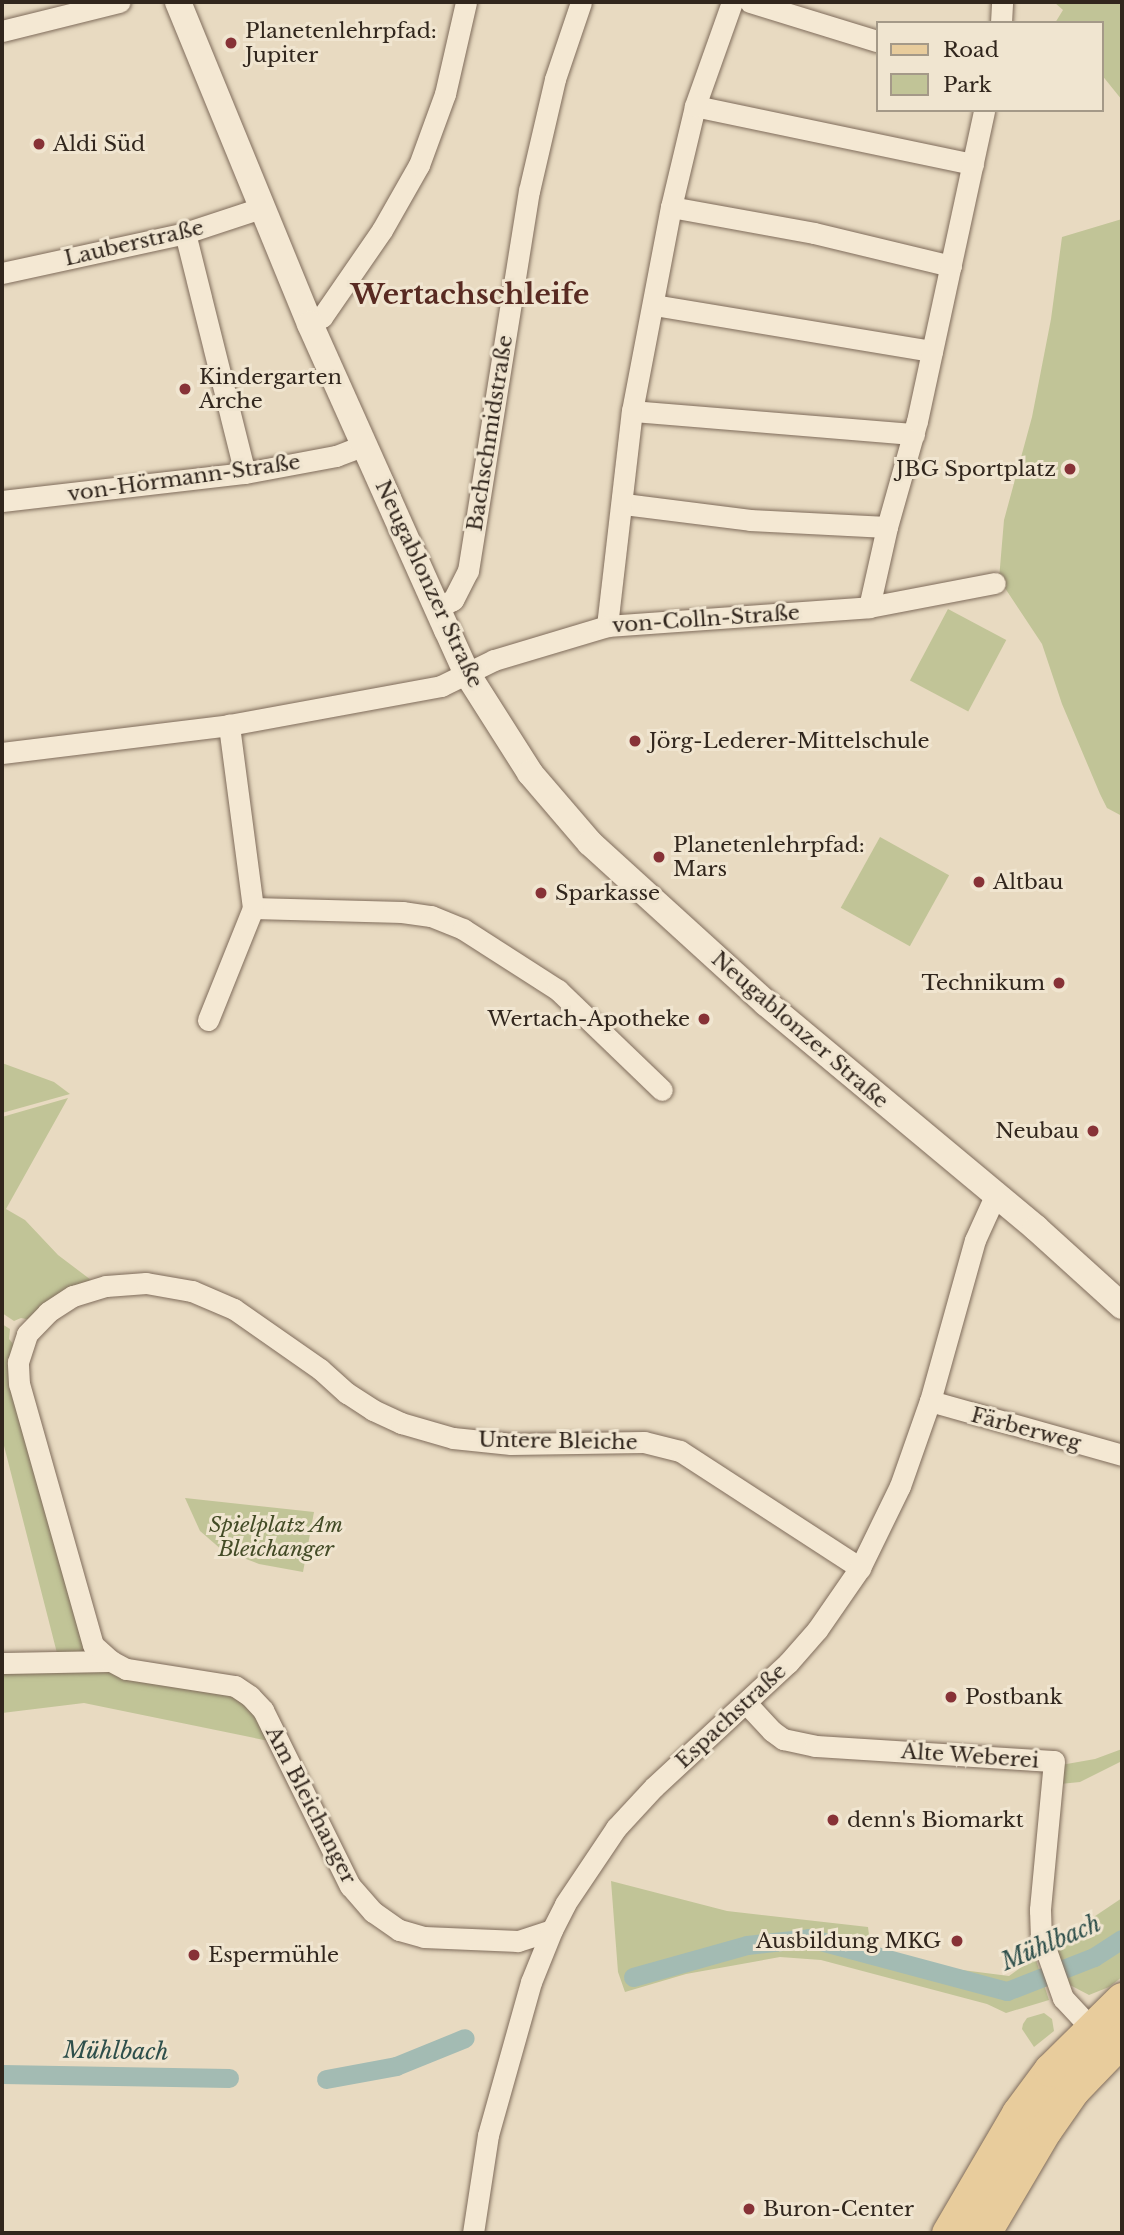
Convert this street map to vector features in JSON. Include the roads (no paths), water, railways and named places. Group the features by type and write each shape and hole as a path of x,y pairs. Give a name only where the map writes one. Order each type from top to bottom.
{"main road":[{"path":"948,2233 1018,2113 1050,2070 1122,1999"},
{"path":"984,2233 1073,2090 1122,2039"}],"street":[{"path":"2,31 40,11 119,2"},
{"name":"Neugablonzer Straße","path":"178,2 264,206 310,324 466,672 530,773 590,843 766,1003 1122,1306"},
{"path":"310,324 321,317 382,230 419,165 445,94 466,2"},
{"name":"Bachschmidstraße","path":"437,608 453,600 468,571 529,191 555,79 581,2"},
{"path":"607,626 624,504 632,411 671,206 695,106 732,2"},
{"path":"750,2 876,41"},
{"path":"1001,21 1002,2"},
{"path":"695,106 973,164"},
{"path":"869,607 887,527 914,434 984,112"},
{"name":"Lauberstraße","path":"2,273 184,233 264,206"},
{"path":"671,206 814,233 951,266"},
{"path":"184,233 245,473"},
{"path":"654,305 932,351"},
{"path":"632,411 914,434"},
{"name":"von-Hörmann-Straße","path":"2,501 245,473 336,456 365,445"},
{"path":"624,504 750,520 887,527"},
{"name":"von-Colln-Straße","path":"2,753 229,724 441,686 494,660 607,626 869,607 995,583"},
{"path":"208,1020 253,908 229,724"},
{"path":"253,908 402,912 431,916 463,929 558,990 662,1090"},
{"name":"Espachstraße","path":"473,2233 488,2135 531,1982 565,1904 616,1828 654,1787 788,1663 817,1630 860,1568 900,1486 930,1401 975,1240 995,1196"},
{"name":"Untere Bleiche","path":"111,1661 93,1645 19,1384 18,1362 27,1334 48,1312 73,1296 106,1286 146,1283 192,1291 233,1309 320,1369 347,1393 373,1410 401,1423 465,1439 511,1444 643,1442 680,1451 860,1568"},
{"name":"Färberweg","path":"930,1401 1122,1455"},
{"name":"Am Bleichanger","path":"2,1663 111,1661 142,1673 234,1686 250,1696 262,1710 350,1886 373,1912 399,1930 424,1937 518,1941 552,1930"},
{"name":"Alte Weberei","path":"746,1703 772,1731 783,1738 815,1746 1054,1761 1040,1910 1044,1948 1058,1989 1091,2028"}],"waterway":[{"name":"Mühlbach","path":"633,1977 747,1945 809,1938 1007,1991 1094,1957 1122,1939"},
{"name":"Mühlbach","path":"326,2079 396,2066 465,2038"},
{"name":"Mühlbach","path":"2,2074 229,2078"}],"place":[{"name":"Planetenlehrpfad: Jupiter","path":"231,43"},
{"name":"Aldi Süd","path":"39,144"},
{"name":"Kindergarten Arche","path":"185,389"},
{"name":"JBG Sportplatz","path":"1070,469"},
{"name":"Jörg-Lederer-Mittelschule","path":"635,741"},
{"name":"Planetenlehrpfad: Mars","path":"659,857"},
{"name":"Altbau","path":"979,882"},
{"name":"Sparkasse","path":"541,893"},
{"name":"Technikum","path":"1059,983"},
{"name":"Wertach-Apotheke","path":"704,1019"},
{"name":"Neubau","path":"1093,1131"},
{"name":"Postbank","path":"951,1697"},
{"name":"denn's Biomarkt","path":"833,1820"},
{"name":"Ausbildung MKG","path":"957,1941"},
{"name":"Espermühle","path":"194,1955"},
{"name":"Buron-Center","path":"749,2209"}],"district":[{"name":"Wertachschleife","path":"470,295"}],"park label":[{"name":"Spielplatz Am Bleichanger","path":"276,1537"}]}
